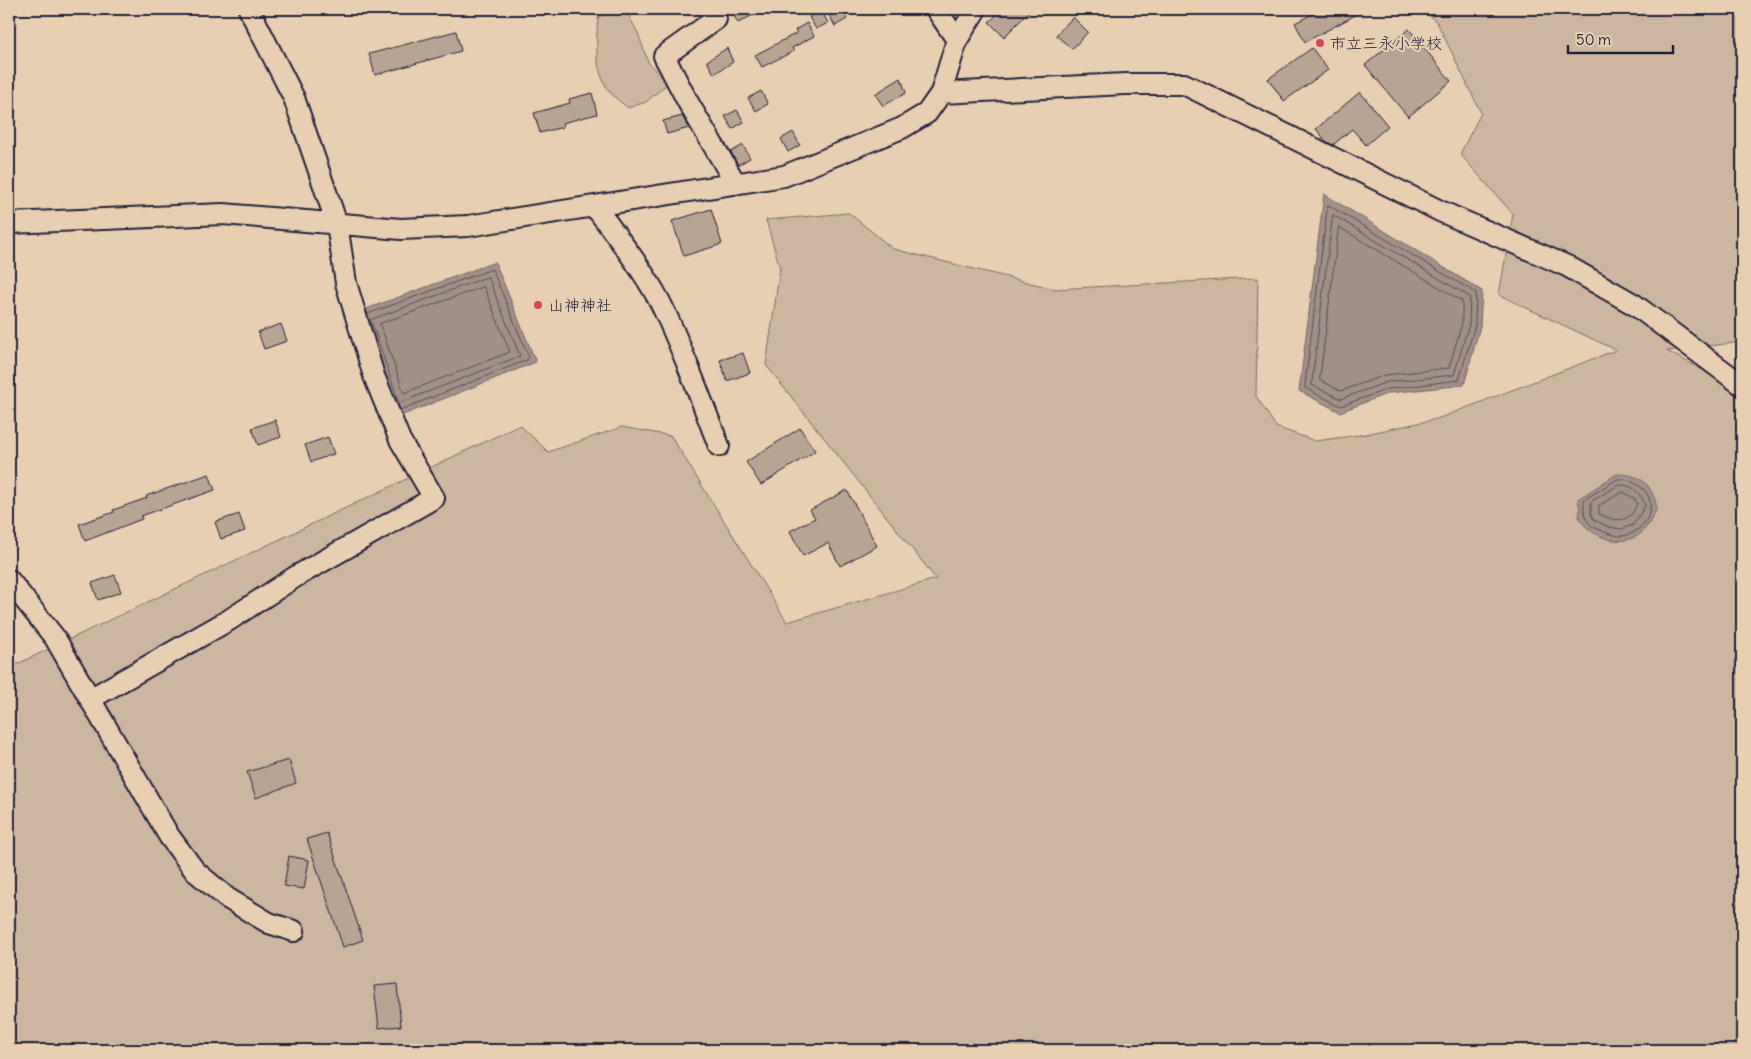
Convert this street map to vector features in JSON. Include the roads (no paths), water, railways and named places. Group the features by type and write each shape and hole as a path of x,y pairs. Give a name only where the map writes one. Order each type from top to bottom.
{"street":[{"path":"90,699 154,664 229,620 295,577 434,498 400,440 374,376 346,283 337,224 294,98 249,9"},
{"path":"708,9 716,19 664,56 689,104 736,184"},
{"path":"936,9 957,40"},
{"path":"9,223 223,214 401,229 468,226 596,208 784,176 902,128 927,113 941,93 957,40 976,9"},
{"path":"941,93 1125,84 1184,84 1440,211 1567,266 1635,305 1742,385"},
{"path":"596,208 640,269 659,301 680,346 719,446"},
{"path":"9,580 55,638 169,836 195,870 227,898 269,923 294,931"}],"water":[{"path":"1324,194 1482,291 1480,326 1464,385 1389,393 1340,412 1299,391"},
{"path":"495,262 536,362 393,419 355,313"},
{"path":"1617,474 1633,476 1644,482 1652,493 1657,508 1650,522 1640,534 1624,540 1615,540 1598,535 1590,530 1579,518 1578,499"}],"place":[{"name":"市立三永小学校","path":"1320,43"},
{"name":"山神神社","path":"538,305"}]}
